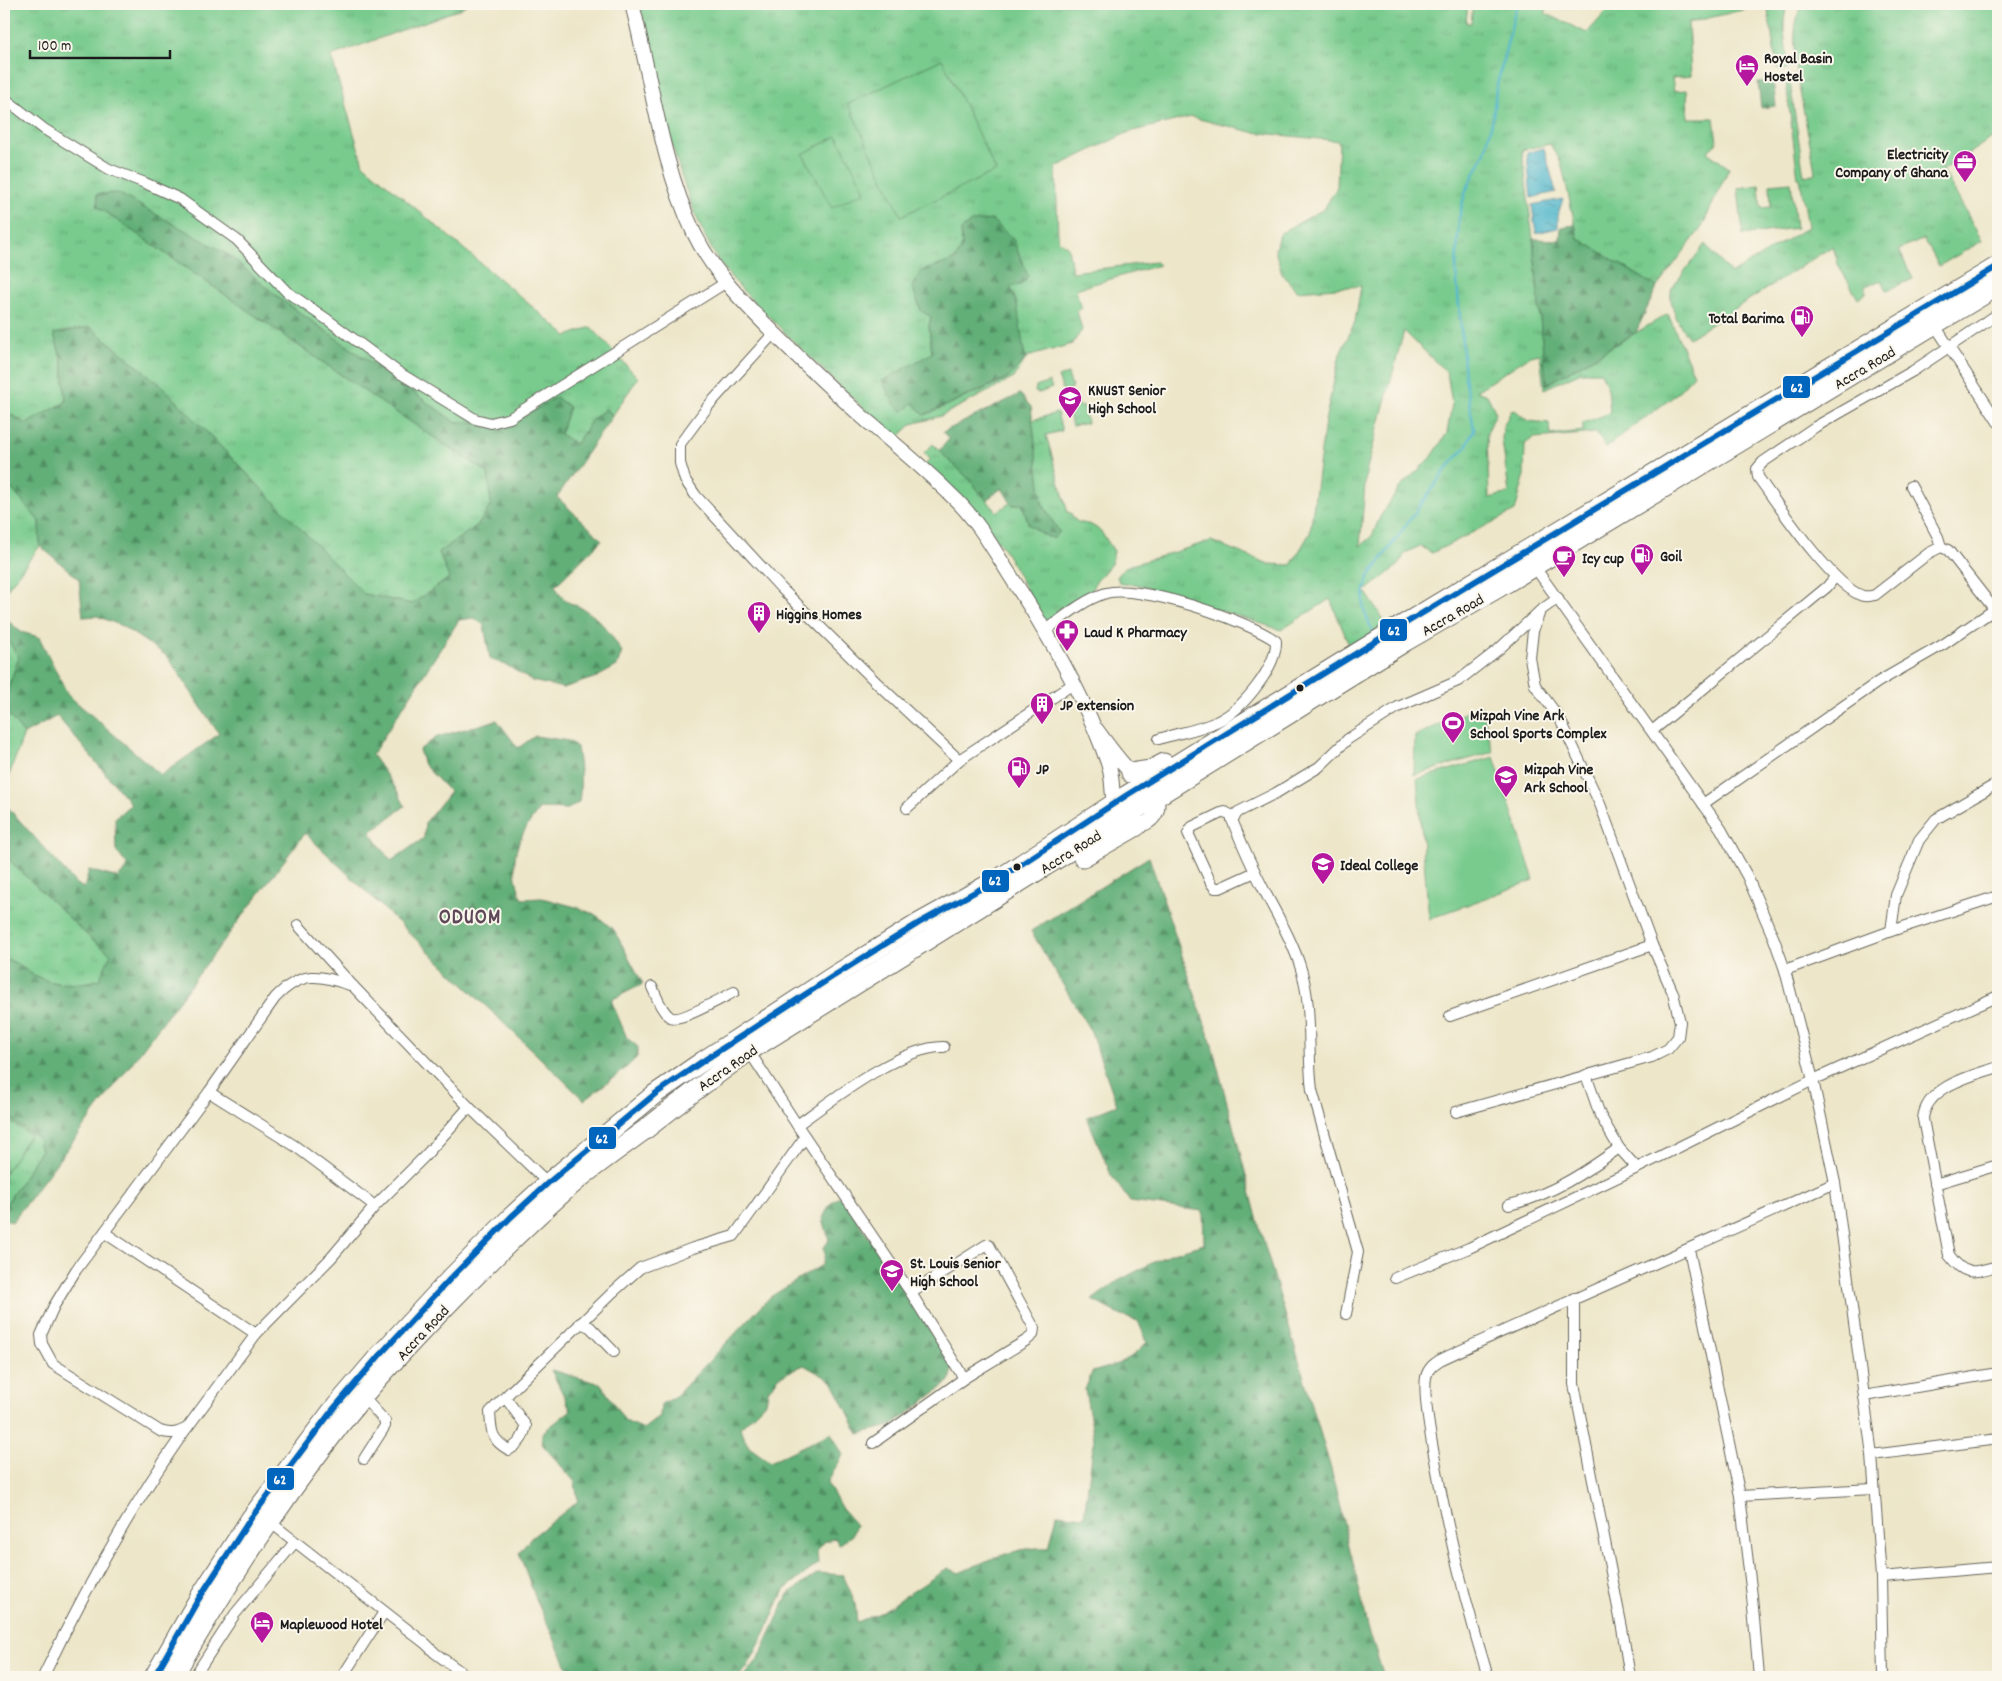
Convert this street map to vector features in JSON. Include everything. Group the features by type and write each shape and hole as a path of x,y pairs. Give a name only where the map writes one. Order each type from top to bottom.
{"highway":[{"name":"Accra Road","path":"173,1677 237,1571 270,1522 302,1476 363,1397 430,1323 530,1222 617,1149 706,1081 749,1051 1124,816 1145,784 1381,638 1998,266"},
{"name":"Accra Road","path":"1145,784 1406,641 1498,588 1998,286"},
{"name":"Accra Road","path":"154,1677 198,1600 251,1518 331,1412 450,1279 548,1183 637,1108 703,1060 919,923 1000,878 1124,816"}],"street":[{"path":"632,4 674,184 695,235 725,284 864,418 953,496 983,532 1045,631 1096,729 1124,816"},
{"path":"4,98 44,129 109,170 145,183 180,199 237,240 287,292 398,372 475,419 492,423 510,418 725,284"},
{"path":"1941,547 1930,553 1875,595 1865,597 1835,577 1791,523 1758,477 1757,468 1815,427 1913,371 1998,314"},
{"path":"1934,324 1998,422"},
{"path":"774,333 709,405 680,444 680,463 684,480 696,496 781,588 878,684 959,760"},
{"path":"1911,486 1938,537 1941,547"},
{"path":"1703,804 1878,682 1944,644 1997,610 1948,550 1941,547"},
{"path":"1534,566 1721,829 1747,876 1785,970 1813,1080 1835,1183 1872,1455 1873,1489 1881,1577 1883,1677"},
{"path":"1652,732 1827,587 1835,577"},
{"path":"1045,631 1086,602 1120,591 1181,603 1251,627 1276,641 1277,650 1267,672 1236,708 1219,721 1159,739"},
{"path":"1346,1314 1358,1252 1312,1090 1310,1026 1301,968 1290,940 1255,872 1232,820 1234,816 1318,767 1348,739 1398,706 1458,681 1499,649 1540,611 1558,598"},
{"path":"1456,1112 1652,1057 1668,1049 1678,1037 1680,1022 1673,993 1652,945 1600,804 1560,719 1535,684 1530,658 1534,631 1540,611"},
{"path":"907,808 959,760 1073,684"},
{"path":"1096,729 1145,784"},
{"path":"1891,931 1896,895 1919,840 1936,819 1998,784"},
{"path":"1234,816 1225,812 1221,813 1192,827 1188,833 1215,888 1220,888 1255,872"},
{"path":"1785,970 1891,931 1998,896"},
{"path":"298,924 353,986 470,1107 548,1183"},
{"path":"1450,1016 1652,945"},
{"path":"188,1428 178,1433 169,1434 146,1423 54,1364 42,1344 41,1335 54,1306 76,1270 209,1092 275,998 286,986 296,980 314,976 324,977 353,986"},
{"path":"652,987 668,1016 675,1019 686,1016 734,992"},
{"path":"1395,1278 1469,1248 1637,1168 1813,1080 1998,996"},
{"path":"797,1125 884,1067 919,1051 932,1047 944,1047"},
{"path":"749,1051 911,1293 962,1375 966,1376"},
{"path":"1998,1067 1950,1084 1931,1100 1924,1110 1923,1119 1949,1255 1958,1268 1972,1273 1998,1266"},
{"path":"1586,1075 1600,1115 1619,1148 1637,1168"},
{"path":"209,1092 295,1146 375,1206"},
{"path":"44,1677 99,1566 148,1486 256,1334 331,1258 375,1206 470,1107"},
{"path":"505,1397 526,1426 524,1437 509,1450 498,1444 491,1431 490,1412 505,1397 580,1323 640,1268 693,1248 734,1236 805,1137"},
{"path":"1509,1205 1524,1202 1553,1190 1576,1178 1619,1148"},
{"path":"1935,1184 1998,1165"},
{"path":"1488,1677 1462,1588 1444,1510 1431,1437 1426,1377 1431,1366 1440,1360 1574,1298 1689,1249 1835,1183"},
{"path":"104,1233 256,1334"},
{"path":"873,1444 966,1376 1028,1340 1033,1335 1034,1328 990,1245 986,1245 911,1293"},
{"path":"1689,1249 1740,1496 1759,1677"},
{"path":"1574,1298 1574,1384 1630,1677"},
{"path":"580,1323 590,1326 614,1352"},
{"path":"1864,1396 1998,1373"},
{"path":"363,1397 385,1421 385,1426 364,1459"},
{"path":"1872,1455 1998,1439"},
{"path":"1740,1496 1873,1489"},
{"path":"270,1522 468,1677"},
{"path":"194,1677 235,1614 295,1542"},
{"path":"1881,1577 1998,1567"},
{"path":"342,1677 384,1612"}],"green space":[{"path":"4,4 467,4 460,9 331,56 363,164 567,336 591,327 638,378 613,415 605,409 591,421 576,444 560,434 569,407 556,397 514,423 455,422 279,298 229,255 97,194 98,207 373,397 488,473 491,505 478,525 439,552 449,578 412,604 363,594 163,387 90,327 54,334 63,364 66,402 26,424 4,410 4,276 9,271 4,263"},
{"path":"640,4 1468,4 1466,23 1471,23 1473,4 1550,4 1545,13 1587,33 1613,4 1767,4 1688,23 1691,76 1672,78 1674,91 1687,90 1688,118 1714,118 1717,143 1707,152 1729,168 1702,227 1657,287 1578,238 1561,162 1550,144 1522,150 1533,239 1546,385 1668,314 1694,375 1673,397 1606,447 1596,433 1533,438 1525,444 1524,478 1515,511 1432,553 1420,546 1405,553 1399,565 1365,591 1388,626 1350,647 1330,599 1281,630 1136,584 1120,584 1117,577 1125,567 1211,541 1269,564 1291,565 1310,533 1325,421 1340,354 1355,322 1361,286 1297,291 1282,274 1275,250 1279,234 1324,209 1337,187 1339,141 1252,132 1191,117 1129,132 1056,167 1058,240 1068,247 1072,272 1156,262 1159,265 1076,289 1081,309 1077,311 1082,330 1072,344 1027,357 1014,378 941,416 912,424 896,439 757,305 732,279 712,250 698,221 677,160 668,129","holes":["971,222 1012,286 1011,289 1017,304 1009,378 925,415 913,402 903,411 932,353 929,326 943,265 958,256 962,243 961,230","1404,331 1447,373 1452,404 1447,433 1431,458 1400,487 1380,517 1372,536 1360,546 1366,472","1540,354 1544,389 1581,372 1601,372 1608,389 1610,413 1583,423 1583,431 1550,435 1549,423 1528,421 1515,410 1511,411 1503,427 1502,440 1509,493 1489,498 1487,433 1496,413 1487,395 1476,391 1530,356"]},
{"path":"1767,4 1788,4 1785,12 1784,28 1788,68 1784,70 1777,68"},
{"path":"1804,4 1998,4 1998,134 1943,170 1982,241 1939,266 1924,239 1899,250 1913,279 1887,290 1882,280 1865,286 1866,293 1858,299 1838,264 1833,246 1689,338 1675,314 1671,300 1672,288 1705,244 1731,274 1808,227 1800,178 1798,178 1786,81 1790,82 1804,176 1815,174 1796,60 1795,37 1797,18"},
{"path":"942,59 996,171 901,216 848,104"},
{"path":"1773,80 1776,106 1761,108 1758,82"},
{"path":"837,136 865,191 832,208 803,154"},
{"path":"1791,182 1796,228 1743,235 1738,188 1759,185 1761,208 1771,207 1770,184"},
{"path":"118,193 229,255 279,298 455,422 514,423 556,397 569,407 560,434 576,444 591,421 605,409 613,415 557,497 602,540 555,586 565,600 591,614 606,629 622,652 617,666 597,677 563,688 532,681 508,666 490,659 484,625 474,618 459,620 372,755 396,789 405,806 370,832 391,861 424,838 425,823 450,792 424,765 419,750 437,737 497,720 518,748 535,736 569,741 577,747 580,774 579,802 568,809 540,808 525,830 516,850 515,872 517,885 522,899 542,898 576,907 596,915 614,930 643,984 611,1000 627,1038 638,1047 637,1057 625,1069 584,1100 305,833 12,1222 4,1219 4,1208 41,1150 37,1137 14,1122 4,1099 4,959 46,980 76,983 99,980 111,954 90,938 4,855 4,803 76,884 84,888 89,870 118,878 128,866 116,851 115,818 131,804 57,716 24,734 4,709 9,686 19,657 4,634 4,617 21,632 39,637 68,695 161,775 219,734 167,656 122,626 97,616 83,617 79,579 40,546 39,521 4,480 4,410 26,424 66,402 63,364 54,334 90,327 163,387 364,594 412,604 449,578 439,552 478,525 491,505 488,473 373,397 98,207 97,194"},
{"path":"992,220 1013,239 1028,276 1021,285 1012,286 1011,289 1017,304 1025,359 1009,377 924,415 913,403 903,412 894,404 882,381 932,353 929,326 931,317 921,311 912,286 921,271 955,260 962,247 961,230 971,222"},
{"path":"1575,225 1578,238 1657,287 1636,332 1546,385 1533,239 1560,240 1561,227"},
{"path":"1068,374 1072,388 1063,391 1058,377"},
{"path":"1049,382 1052,388 1039,393 1035,392 1036,387"},
{"path":"1020,394 1031,407 1042,503 1059,532 1054,538 1048,537 1029,525 1022,504 1012,505 1002,488 986,500 969,479 939,451 949,439 943,432"},
{"path":"1076,399 1078,407 1084,406 1087,423 1072,426 1068,410 1073,409 1070,400"},
{"path":"1057,413 1062,431 1046,435 1068,513 1071,513 1078,522 1096,528 1114,551 1111,564 1094,584 1091,593 1058,610 1055,621 1046,625 1004,549 969,505 925,465 930,459 924,453 933,444 969,479 997,512 1011,502 1012,505 1022,504 1028,520 1034,528 1041,534 1054,538 1059,532 1042,503 1032,420"},
{"path":"4,480 39,521 40,546 4,593"},
{"path":"4,634 19,657 9,686 4,709"},
{"name":"Mizpah Vine Ark School Sports Complex","path":"1481,705 1493,752 1414,775 1415,736"},
{"path":"4,709 24,734 4,789"},
{"path":"1494,757 1534,880 1429,919 1417,779"},
{"path":"4,855 90,938 112,954 99,980 76,983 53,982 33,975 13,962 4,959"},
{"path":"1149,857 1212,1045 1260,1229 1331,1469 1369,1631 1384,1677 744,1677 759,1658 788,1594 818,1573 843,1575 855,1602 857,1622 880,1613 948,1568 959,1573 1014,1552 1026,1549 1049,1548 1057,1514 1084,1517 1094,1439 1085,1390 1092,1372 1122,1362 1147,1342 1138,1321 1122,1316 1092,1300 1118,1281 1169,1254 1204,1244 1203,1211 1130,1202 1111,1175 1087,1117 1117,1105 1091,1032 1031,931"},
{"path":"4,1099 14,1122 37,1137 41,1150 4,1208 4,1174 30,1135 4,1118"},
{"path":"4,1118 30,1135 4,1174"},
{"path":"839,1196 846,1203 951,1362 952,1372 950,1381 893,1425 859,1434 832,1381 804,1365 780,1376 768,1391 766,1402 740,1428 749,1447 770,1462 831,1433 843,1455 827,1483 842,1509 856,1525 852,1535 839,1545 835,1538 824,1542 817,1551 818,1564 784,1590 747,1668 738,1677 572,1677 537,1602 519,1553 531,1538 578,1501 575,1482 542,1444 542,1433 571,1410 551,1370 601,1384 625,1421 643,1429 660,1416 661,1404 674,1398 770,1297 822,1265 825,1253 823,1249 829,1240 823,1218 830,1204"}],"water":[{"path":"1544,148 1556,192 1531,198 1527,153"},
{"path":"1563,199 1558,214 1558,228 1536,233 1532,205"}],"waterway":[{"path":"1374,634 1365,613 1363,602 1368,578 1447,468 1466,447 1474,430 1465,377 1456,270 1459,218 1465,193 1485,152 1493,118 1496,89 1517,4"}],"transit line":[{"name":"62","path":"154,1677 198,1600 251,1518 331,1412 378,1357 450,1279 511,1217 548,1183 655,1094 832,977 919,923 1000,878 1127,795 1381,638 1998,266"}],"place":[{"name":"Royal Basin Hostel","path":"1747,87"},
{"name":"Electricity Company of Ghana","path":"1965,183"},
{"name":"Total Barima","path":"1802,338"},
{"name":"KNUST Senior High School","path":"1070,419"},
{"name":"Goil","path":"1642,576"},
{"name":"Icy cup","path":"1564,578"},
{"name":"Higgins Homes","path":"759,634"},
{"name":"Laud K Pharmacy","path":"1067,652"},
{"name":"JP extension","path":"1042,725"},
{"name":"Mizpah Vine Ark School Sports Complex","path":"1453,744"},
{"name":"JP","path":"1019,789"},
{"name":"Mizpah Vine Ark School","path":"1506,798"},
{"name":"Ideal College","path":"1323,885"},
{"name":"St. Louis Senior High School","path":"892,1292"},
{"name":"Maplewood Hotel","path":"262,1644"}],"district":[{"name":"ODUOM","path":"470,916"}]}
